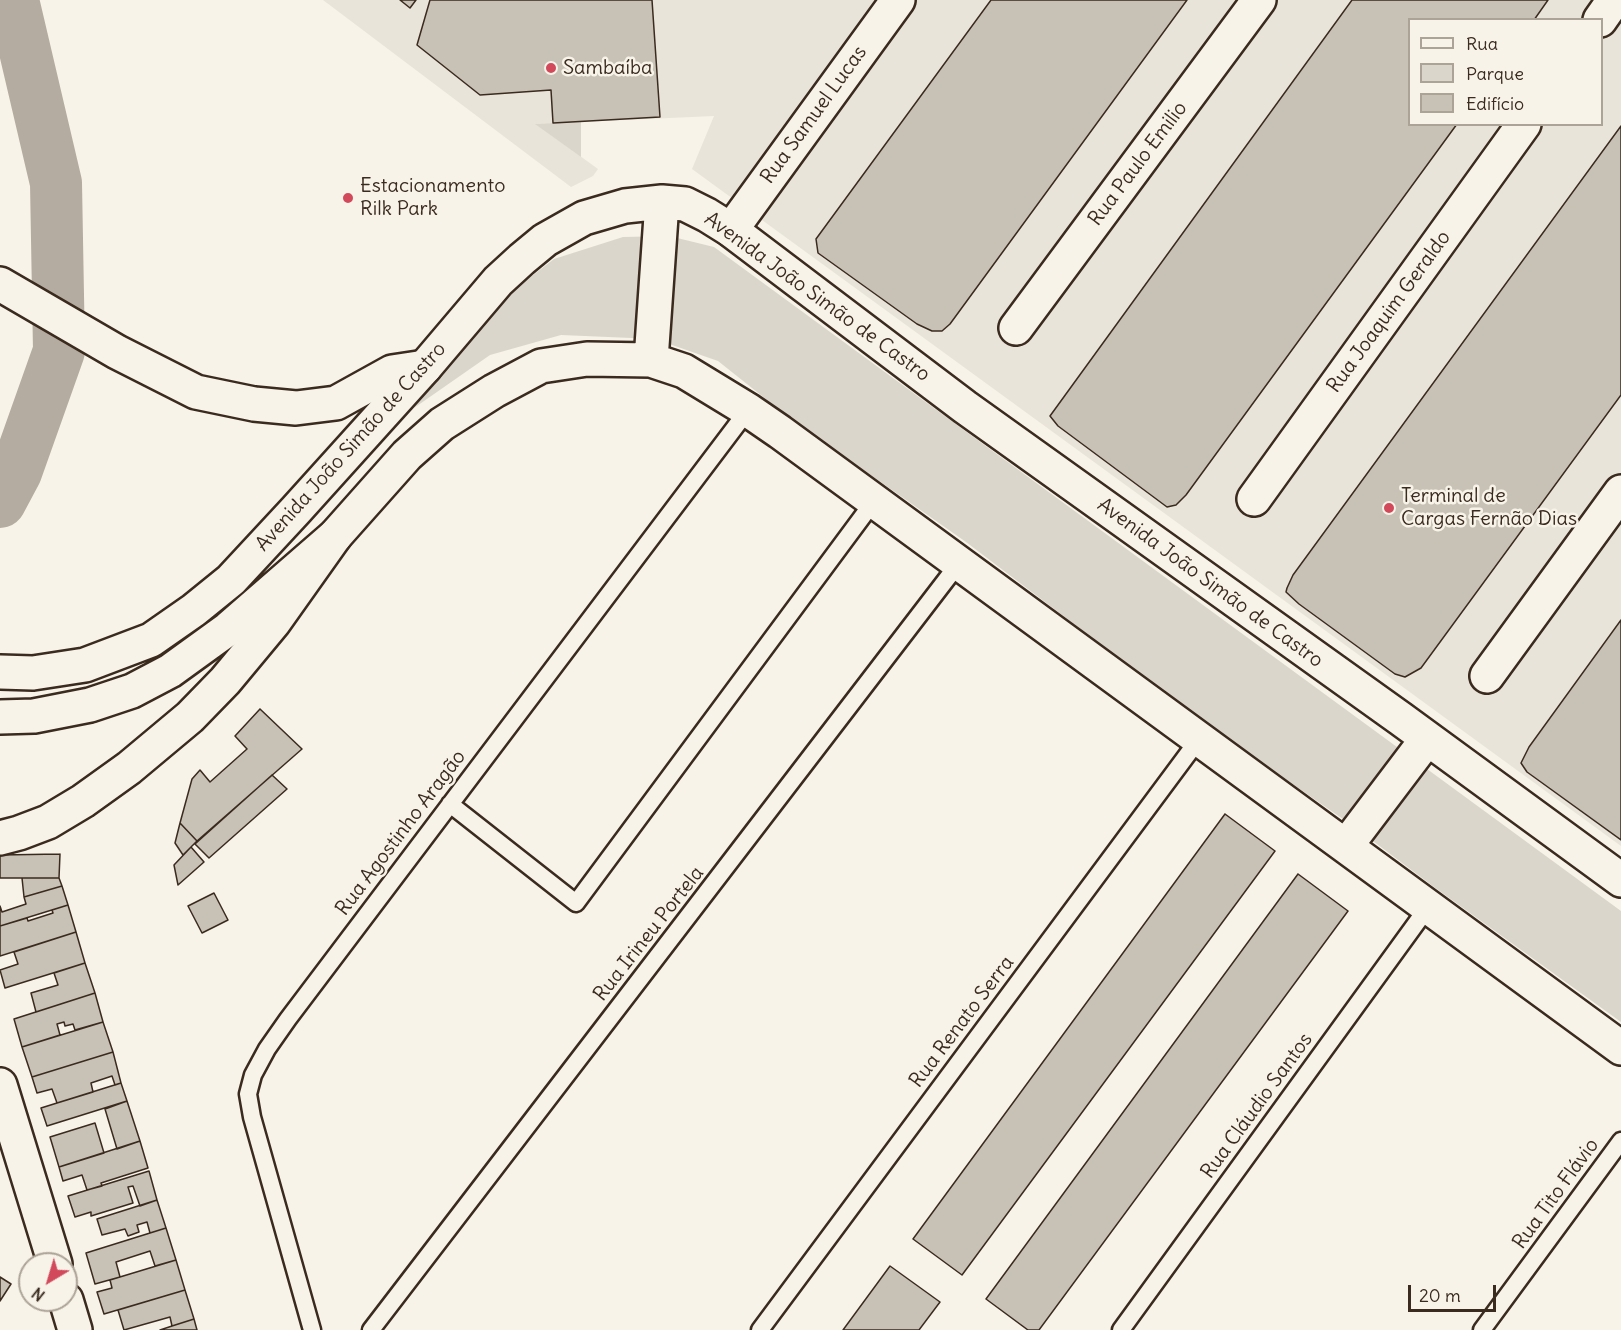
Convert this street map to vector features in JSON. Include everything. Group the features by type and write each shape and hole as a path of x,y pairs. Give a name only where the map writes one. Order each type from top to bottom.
{"main road":[{"name":"Rua Samuel Lucas","path":"730,230 898,0"},
{"name":"Rua Paulo Emilio","path":"1016,328 1259,0"},
{"path":"1601,18 1614,0"},
{"name":"Rua Joaquim Geraldo","path":"1254,499 1523,126"},
{"path":"651,360 662,202"},
{"name":"Avenida João Simão de Castro","path":"0,672 33,673 85,665 151,640 231,580 425,367 498,281 545,240 584,218 625,206 662,202 685,204 730,230 965,407 1621,880"},
{"path":"0,284 117,352 196,392 254,404 296,408 336,404 392,372 425,367"},
{"name":"Avenida João Simão de Castro","path":"0,717 34,716 90,705 132,691 170,671 228,629 335,536 407,455 442,424 494,391 541,366 587,359 651,360 684,371 748,410 1621,1048"},
{"path":"1487,676 1621,492"},
{"path":"0,838 48,822 83,801 129,768 190,717 225,681 274,622 335,536"},
{"path":"1346,846 1427,739"},
{"path":"0,1085 51,1252"}],"lane":[{"name":"Rua Agostinho Aragão","path":"312,1330 252,1117 248,1094 253,1076 267,1049 288,1019 748,410"},
{"path":"450,804 576,903 874,501"},
{"name":"Rua Irineu Portela","path":"371,1330 959,563"},
{"name":"Rua Renato Serra","path":"760,1330 1199,739"},
{"name":"Rua Cláudio Santos","path":"1121,1330 1428,907"},
{"name":"Rua Tito Flávio","path":"1482,1330 1621,1141"}],"shaded area":[{"name":"Terminal de Cargas Fernão Dias","path":"323,0 1621,0 1621,846 692,169 714,116 536,124 598,169 593,176 571,187"}],"green space":[{"path":"581,121 581,157 535,124 553,123"},
{"path":"669,236 714,247 1621,911 1621,1022 1353,826 1203,722 966,542 791,419 718,361 655,339 561,335 490,355 414,408 507,295 554,259 623,237"}],"building":[{"path":"400,0 416,0 410,8"},
{"name":"Sambaíba","path":"430,0 652,0 660,117 553,123 551,90 480,95 417,45"},
{"path":"991,0 1187,0 950,324 942,331 932,331 917,324 818,253 816,239"},
{"path":"1352,0 1548,0 1535,18 1408,18 1408,126 1456,126 1186,495 1176,505 1167,507 1058,426 1050,416"},
{"path":"1621,126 1621,395 1421,668 1405,677 1395,674 1299,604 1286,592 1287,588 1293,575"},
{"path":"1621,620 1621,840 1527,772 1521,763 1529,747"},
{"path":"260,709 302,749 197,841 180,823 192,779 200,770 210,782 247,749 235,736"},
{"path":"272,775 287,789 209,858 195,844"},
{"path":"1225,814 1275,851 962,1275 913,1239"},
{"path":"180,823 197,841 183,855 175,843"},
{"path":"191,847 204,862 178,885 174,865"},
{"path":"60,854 59,878 0,878 0,855"},
{"path":"1298,874 1348,911 1039,1330 1028,1330 986,1299"},
{"path":"22,878 59,878 62,886 24,897"},
{"path":"62,886 68,905 0,926 0,906 2,912 26,904 24,897"},
{"path":"214,893 228,920 202,933 188,906"},
{"path":"68,905 76,932 0,956 0,926 27,918 28,921 53,913 52,910"},
{"path":"76,932 85,963 5,988 0,970 18,964 14,952"},
{"path":"85,963 95,993 36,1012 31,993 58,985 54,973"},
{"path":"95,993 103,1022 75,1030 73,1024 65,1026 64,1022 57,1024 60,1035 22,1047 14,1019"},
{"path":"103,1022 113,1052 32,1077 22,1047"},
{"path":"113,1052 121,1083 115,1085 112,1076 91,1083 93,1092 57,1103 52,1089 37,1093 32,1077"},
{"path":"121,1083 127,1101 47,1126 41,1108"},
{"path":"127,1101 140,1141 117,1149 105,1109"},
{"path":"95,1123 104,1153 59,1167 50,1137"},
{"path":"140,1141 148,1168 101,1183 102,1186 87,1190 82,1175 63,1181 59,1167"},
{"path":"149,1171 157,1200 140,1206 133,1186 128,1187 133,1203 91,1216 91,1212 75,1217 68,1196"},
{"path":"157,1200 166,1228 150,1233 147,1222 137,1225 139,1232 128,1236 125,1229 102,1235 97,1219"},
{"path":"166,1228 176,1260 155,1266 150,1251 116,1262 120,1277 95,1284 86,1253"},
{"path":"176,1260 185,1290 104,1314 97,1292 112,1288 110,1280"},
{"path":"890,1266 940,1302 919,1330 843,1330"},
{"path":"0,1277 11,1284 0,1301"},
{"path":"185,1290 194,1319 172,1326 170,1317 124,1330 118,1310"},
{"path":"194,1319 197,1330 160,1330 172,1326"}],"waterway":[{"path":"0,502 16,472 59,351 56,183 13,0"}],"place":[{"name":"Sambaíba","path":"551,68"},
{"name":"Estacionamento Rilk Park","path":"348,198"},
{"name":"Terminal de Cargas Fernão Dias","path":"1389,508"}]}
